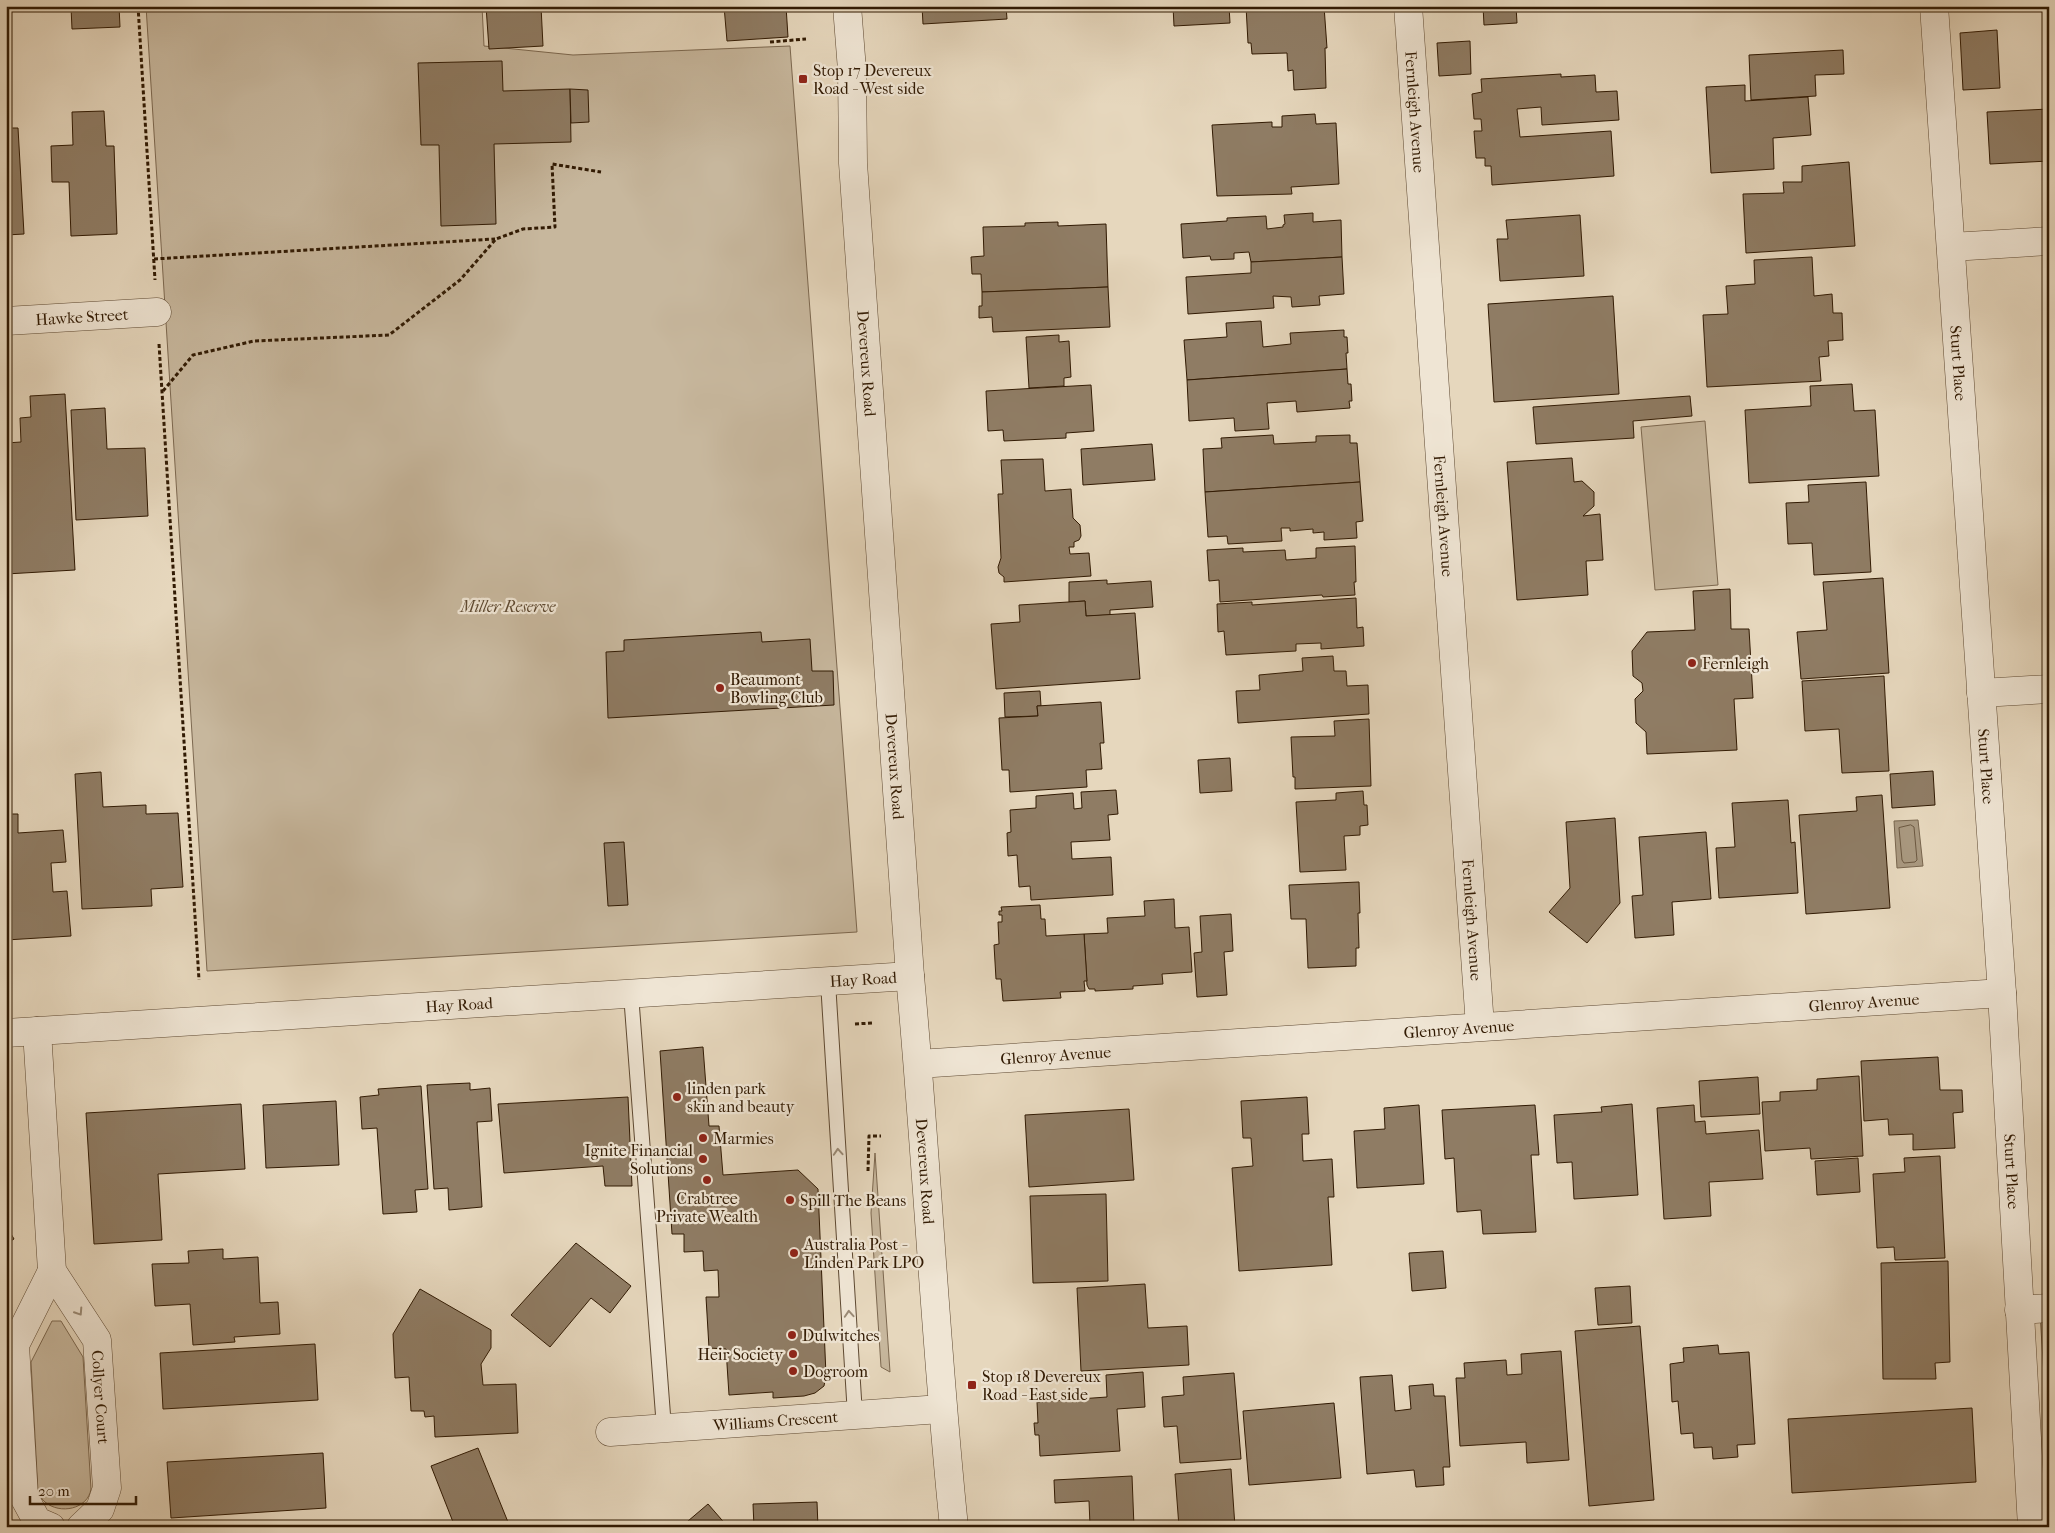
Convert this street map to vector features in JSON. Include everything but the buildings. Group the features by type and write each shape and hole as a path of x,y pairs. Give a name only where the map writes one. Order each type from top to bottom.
{"street":[{"name":"Devereux Road","path":"847,6 852,70 854,173 910,976 918,1064 941,1409 954,1527"},
{"name":"Fernleigh Avenue","path":"1408,6 1480,1026"},
{"name":"Sturt Place","path":"1934,6 2002,993 2032,1527"},
{"path":"1951,247 2049,240"},
{"name":"Hawke Street","path":"6,321 157,312"},
{"path":"1981,693 2049,689"},
{"name":"Hay Road","path":"6,1033 910,976"},
{"name":"Glenroy Avenue","path":"918,1064 2002,993"},
{"name":"Collyer Court","path":"37,1031 52,1271 97,1340 107,1488 100,1508 81,1527"},
{"path":"51,1527 37,1522 24,1497 15,1345 52,1271"},
{"path":"2020,1310 2049,1308"},
{"name":"Williams Crescent","path":"610,1432 941,1409"}],"lane":[{"path":"828,982 855,1415"},
{"path":"631,994 664,1428"}],"path":[{"path":"138,6 199,980"},
{"path":"770,42 806,39"},
{"path":"154,258 496,239 523,229 555,227 552,164 601,172"},
{"path":"162,392 193,355 254,341 389,335 460,280 496,239"},
{"path":"854,1024 872,1023"},
{"path":"868,1176 869,1136 882,1136"}],"green space":[{"name":"Miller Reserve","path":"146,6 482,6 484,46 573,55 790,46 857,932 207,971"},
{"path":"1705,421 1718,585 1655,590 1641,427"},
{"path":"875,1153 890,1372 881,1367 871,1213"},
{"path":"2040,1314 2049,1314 2049,1453"},
{"path":"52,1321 61,1321 83,1357 91,1489 85,1501 72,1508 65,1509 51,1506 44,1501 38,1492 31,1362"}],"water":[{"path":"1918,820 1923,866 1897,868 1894,821"}],"place":[{"name":"Stop 17 Devereux Road - West side","path":"803,79"},
{"name":"Fernleigh","path":"1692,663"},
{"name":"Beaumont Bowling Club","path":"720,688"},
{"name":"linden park skin and beauty","path":"677,1097"},
{"name":"Marmies","path":"703,1138"},
{"name":"Ignite Financial Solutions","path":"703,1159"},
{"name":"Crabtree Private Wealth","path":"707,1180"},
{"name":"Spill The Beans","path":"790,1200"},
{"name":"Australia Post - Linden Park LPO","path":"794,1253"},
{"name":"Dulwitches","path":"792,1335"},
{"name":"Heir Society","path":"793,1354"},
{"name":"Dogroom","path":"793,1371"},
{"name":"Stop 18 Devereux Road - East side","path":"972,1385"}]}
